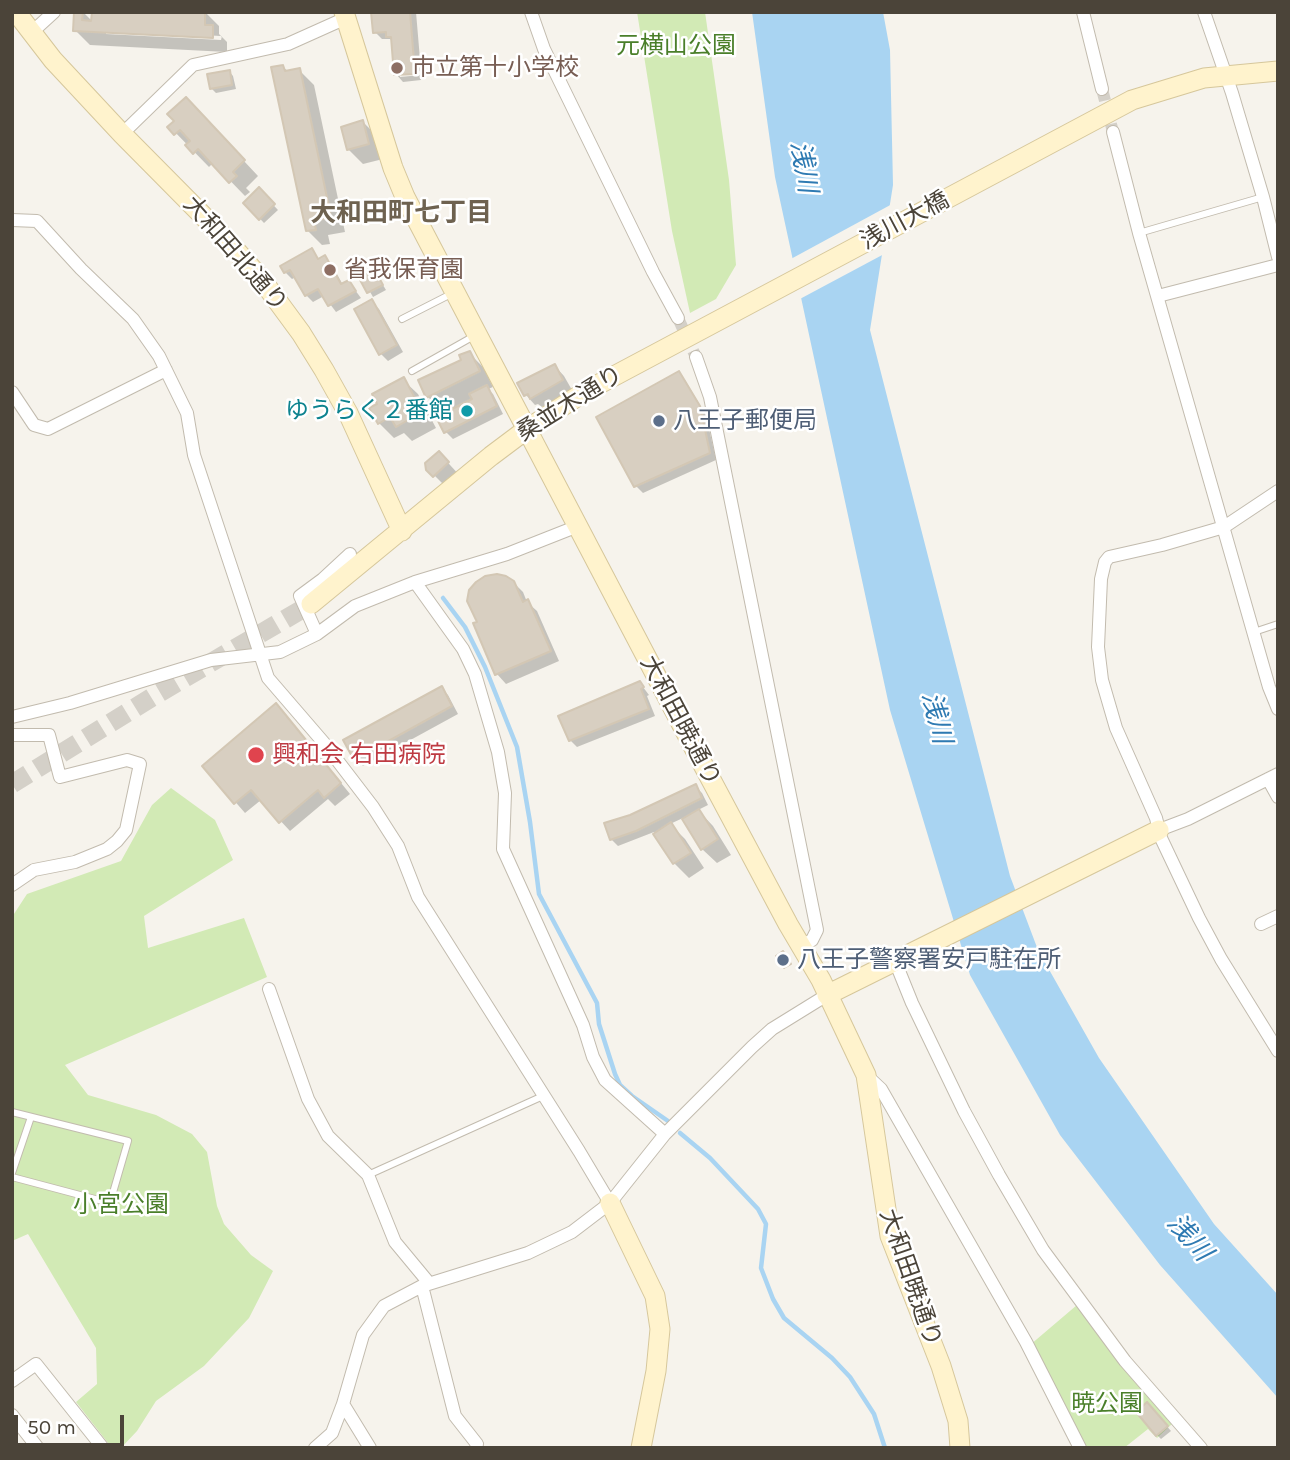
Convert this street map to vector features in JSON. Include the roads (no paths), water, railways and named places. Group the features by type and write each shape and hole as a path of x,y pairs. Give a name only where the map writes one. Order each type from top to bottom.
{"street":[{"path":"32,33 54,12"},
{"path":"531,12 544,49 678,318"},
{"path":"1083,12 1102,89"},
{"path":"1204,12 1263,197 1278,257"},
{"path":"122,134 193,65 288,44 345,15"},
{"name":"大和田暁通り","path":"345,15 393,168 405,197 802,946 866,1075 890,1236 941,1366 958,1421 960,1448"},
{"name":"大和田北通り","path":"16,17 122,134 262,279 301,332 348,413 402,531"},
{"path":"1226,75 1276,73"},
{"name":"浅川大橋","path":"755,301 1132,100 1181,83 1226,75"},
{"path":"1113,132 1139,233 1278,709"},
{"path":"12,220 37,221 81,269 133,319 166,370 187,413 194,455 268,678 324,743 373,807 398,846 418,897 610,1203 655,1296 660,1329 656,1371 641,1448"},
{"path":"1158,296 1278,265"},
{"name":"桑並木通り","path":"312,604 468,474 527,429 586,391 755,301"},
{"path":"696,357 710,397 817,930 811,940 802,946"},
{"path":"12,392 34,425 48,429 166,370"},
{"path":"1278,491 1224,527 1161,545 1112,555 1107,559 1103,569 1098,647 1102,680 1153,832 1242,995 1278,1051"},
{"path":"12,717 71,703 211,660 259,656 288,649 317,634 355,606 415,582 507,554 578,526"},
{"path":"317,634 300,596 350,554"},
{"path":"415,582 463,649 475,674 498,752 505,793 503,849 583,1026 593,1057 605,1080 665,1134"},
{"path":"12,735 49,735 60,777 127,760 140,764 126,830 117,841 107,849 75,862 34,870 12,885"},
{"path":"315,1448 332,1433 363,1335 384,1306 425,1284 528,1253 572,1231 610,1203 665,1134 772,1029 827,995 1153,832 1188,819 1273,776 1278,797"},
{"path":"1261,924 1278,916"},
{"path":"900,959 912,1003 969,1121 1043,1250 1125,1361 1201,1448"},
{"path":"269,989 314,1112 328,1136 368,1175 395,1242 425,1284 455,1416 477,1444 476,1448"},
{"path":"866,1075 881,1089 1026,1342 1080,1448"},
{"path":"12,1381 36,1364 103,1448"},
{"path":"343,1404 370,1448"},
{"path":"12,1415 38,1448"}],"lane":[{"path":"1139,233 1263,197"},
{"path":"402,319 456,291"},
{"path":"412,370 478,334"},
{"path":"1254,632 1278,624"},
{"path":"368,1175 543,1096"},
{"path":"12,1112 128,1141 110,1203 12,1175 30,1117"}],"water":[{"name":"浅川","path":"752,12 883,12 890,50 893,185 870,330 1010,876 1038,950 1099,1058 1214,1224 1278,1295 1278,1398 1160,1265 1060,1135 970,975 890,710 775,177"}],"waterway":[{"path":"443,598 465,627 485,667 517,747 539,894 597,1003 599,1024 615,1074 620,1085 632,1096 668,1121"},
{"path":"680,1133 710,1158 758,1209 766,1224 761,1268 773,1299 784,1318 832,1358 850,1377 874,1414 885,1448"}],"tunnel":[{"path":"1102,89 1113,132"},
{"path":"678,318 696,357"},
{"path":"12,784 154,696 311,604"}],"place":[{"name":"市立第十小学校","path":"397,68"},
{"name":"省我保育園","path":"330,270"},
{"name":"ゆうらく２番館","path":"467,411"},
{"name":"八王子郵便局","path":"659,421"},
{"name":"興和会 右田病院","path":"256,755"},
{"name":"八王子警察署安戸駐在所","path":"783,960"}],"district":[{"name":"大和田町七丁目","path":"401,214"}],"park label":[{"name":"元横山公園","path":"676,46"},
{"name":"小宮公園","path":"121,1205"},
{"name":"暁公園","path":"1107,1404"}]}
